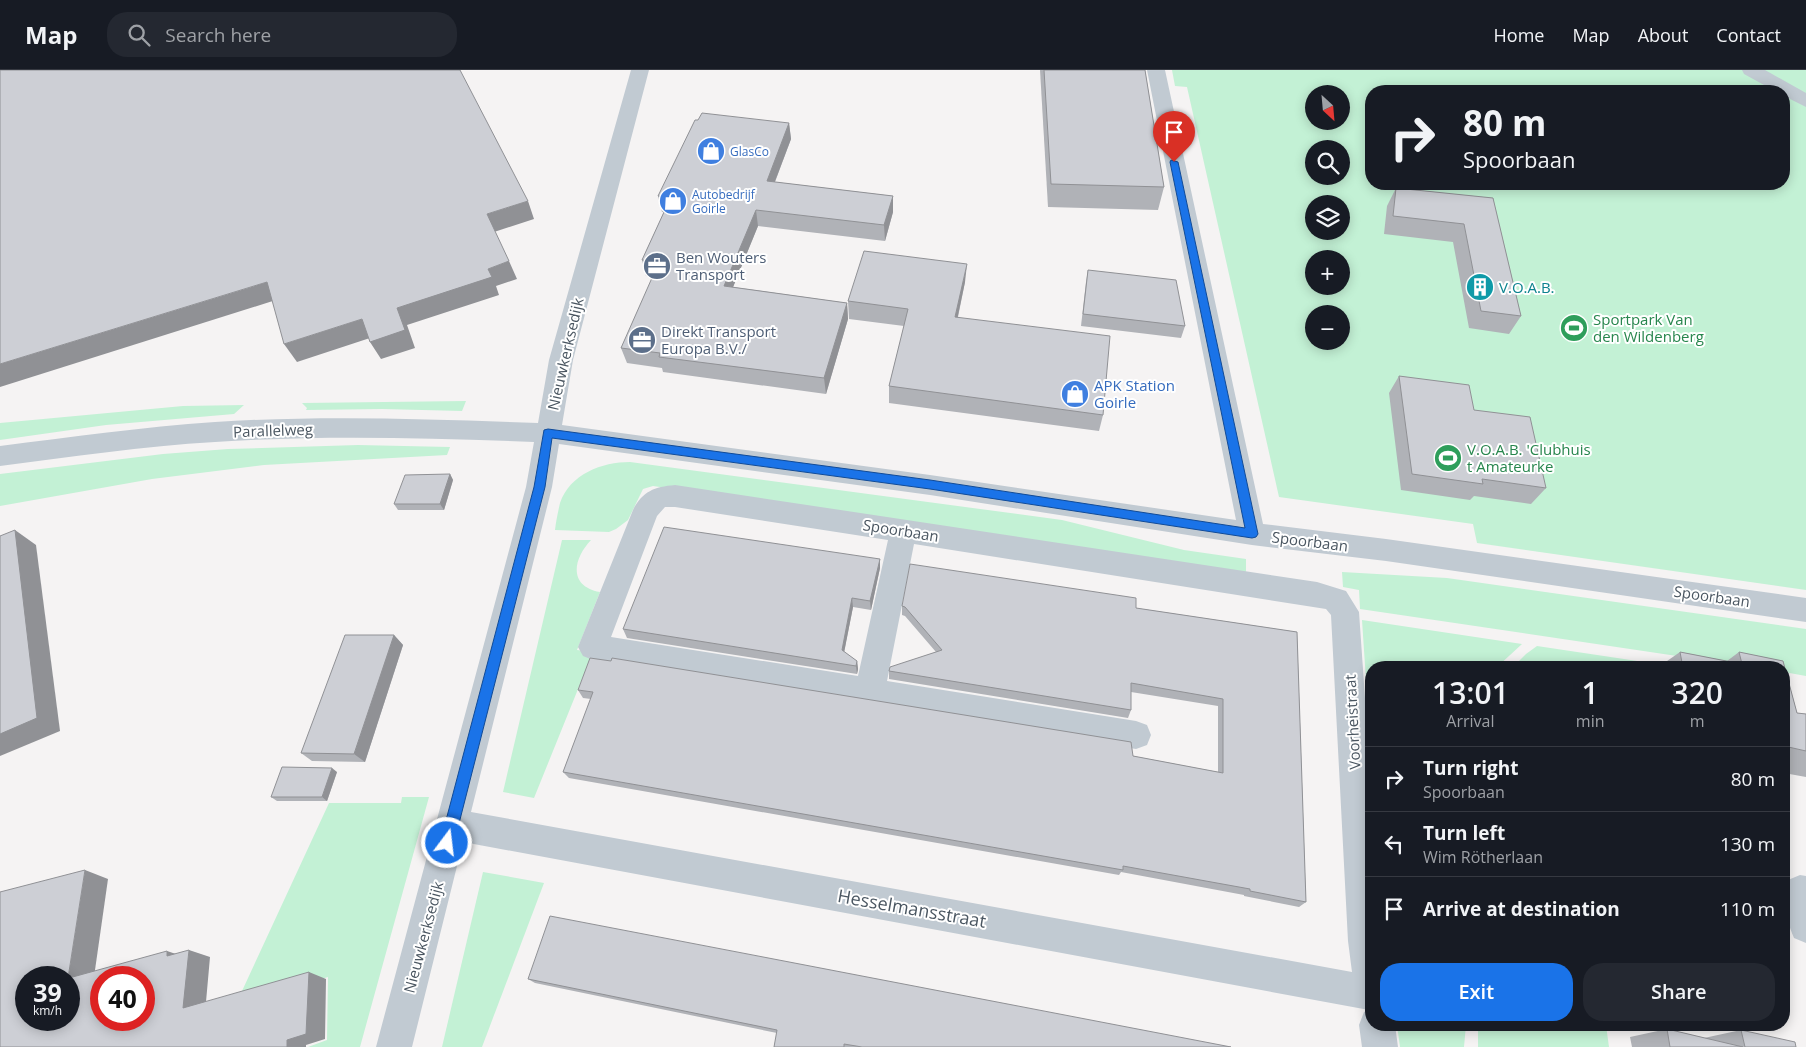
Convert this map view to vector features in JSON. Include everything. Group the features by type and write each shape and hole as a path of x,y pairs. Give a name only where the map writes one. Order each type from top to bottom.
{"street":[{"name":"Nieuwkerksedijk","path":"394,1047 539,487 561,360 640,70"},
{"path":"1156,70 1252,534"},
{"path":"1751,70 1778,85"},
{"path":"1790,92 1806,101"},
{"name":"Parallelweg","path":"0,456 214,432 300,428 397,427 548,433"},
{"name":"Spoorbaan","path":"548,433 930,485 1252,534 1386,550 1806,610"},
{"name":"Spoorbaan","path":"870,692 593,647 646,510 658,496 675,496 1317,594 1336,600 1345,612"},
{"path":"903,531 870,692 1136,735"},
{"name":"Voorheistraat","path":"1345,612 1365,941"},
{"name":"Hesselmansstraat","path":"452,824 1365,992"},
{"path":"1806,893 1800,892 1806,926"},
{"path":"1378,1031 1380,1047"}],"green space":[{"name":"Sportpark Van den Wildenberg","path":"1172,70 1806,70 1806,590 1477,543 1473,524 1279,497 1187,87 1175,86"},
{"path":"466,401 462,411 306,410 307,408 302,403"},
{"path":"244,405 234,414 106,425 0,440 0,423 183,406"},
{"path":"358,445 450,447 447,455 264,465 152,479 0,506 0,474 163,454 228,449"},
{"path":"630,462 1062,520 1184,550 1246,559 1246,572 653,486 643,489 628,520 616,529 609,532 555,530 560,503 571,484 579,477 598,467"},
{"path":"562,540 591,540 580,555 577,571 578,578 590,589 600,592 577,650 593,652 534,798 503,792"},
{"path":"1342,572 1447,578 1806,629 1806,676 1790,673 1790,661 1711,661 1360,609 1359,590 1343,587"},
{"path":"1362,620 1522,644 1504,661 1365,661 1365,665"},
{"path":"1537,646 1637,661 1519,661"},
{"path":"402,797 429,797 360,1047 308,1047 327,1040 328,977 236,1004 329,803 401,803"},
{"path":"483,872 544,883 482,1047 442,1047"},
{"path":"1398,1031 1465,1031 1464,1047 1400,1047"},
{"path":"1478,1031 1607,1031 1609,1047 1478,1047"}],"building":[{"path":"0,70 460,70 528,201 487,214 509,261 488,269 492,277 397,308 405,330 370,342 362,319 284,344 267,282 0,364"},
{"path":"1044,70 1145,70 1164,187 1051,184"},
{"path":"702,113 789,123 767,181 893,196 884,225 756,210 724,286 847,303 824,378 659,357 660,353 621,348 659,262 642,260 670,199 670,197 658,196 695,120 698,120"},
{"path":"1396,190 1415,190 1493,198 1521,316 1481,311 1464,224 1393,216"},
{"path":"864,251 967,264 955,317 1110,336 1103,415 889,386 908,309 848,301"},
{"path":"1088,270 1176,280 1185,326 1083,314"},
{"path":"1399,376 1469,385 1474,410 1530,417 1546,488 1482,479 1483,484 1412,474"},
{"path":"450,474 440,504 394,504 405,475"},
{"path":"664,527 880,559 870,601 852,598 842,650 857,661 856,666 623,629"},
{"path":"15,530 37,718 0,734 0,536"},
{"path":"910,564 1136,598 1136,608 1297,632 1306,902 1250,891 1250,889 1123,866 1123,870 563,772 593,692 578,690 590,658 611,661 612,658 1131,742 1133,756 1223,773 1223,699 1131,683 1131,710 889,671 890,667 942,650 905,607 902,606"},
{"path":"345,635 394,635 354,754 301,753"},
{"path":"1680,652 1726,661 1682,661"},
{"path":"1739,652 1783,661 1741,661"},
{"path":"1790,687 1797,713 1806,714 1806,751 1790,747"},
{"path":"282,767 332,768 322,797 271,797"},
{"path":"85,870 70,966 15,966 15,1031 80,1031 80,975 90,972 90,1031 155,1031 155,966 113,966 167,951 167,956 189,950 183,1008 309,972 306,1034 287,1040 287,1047 0,1047 0,892"},
{"path":"550,916 1231,1047 862,1047 844,1044 844,1047 774,1047 777,1030 528,979"},
{"path":"1667,1031 1675,1031 1743,1047 1670,1047"},
{"path":"1741,1031 1795,1042 1796,1047 1745,1047"}],"place":[{"name":"GlasCo","path":"711,151"},
{"name":"Autobedrijf Goirle","path":"673,201"},
{"name":"Ben Wouters Transport","path":"657,266"},
{"name":"V.O.A.B.","path":"1480,287"},
{"name":"Sportpark Van den Wildenberg","path":"1574,328"},
{"name":"Direkt Transport Europa B.V./","path":"642,340"},
{"name":"APK Station Goirle","path":"1075,394"},
{"name":"V.O.A.B. 'Clubhuis t Amateurke","path":"1448,458"}],"route":[{"path":"447,843 539,487 548,433 930,485 1144,516 1252,534 1174,162"}]}
